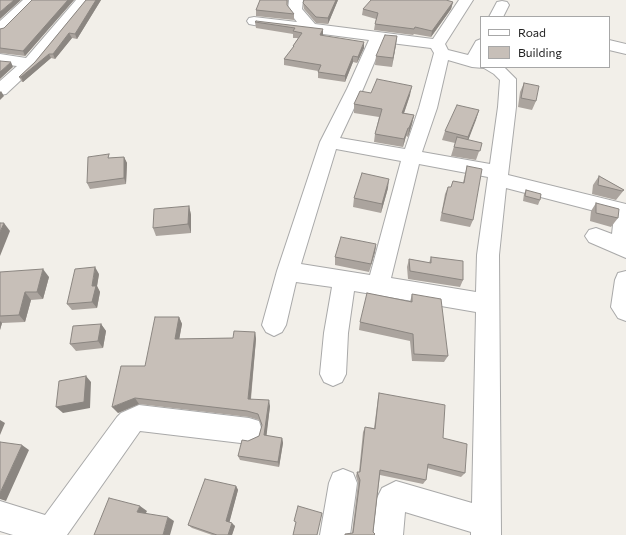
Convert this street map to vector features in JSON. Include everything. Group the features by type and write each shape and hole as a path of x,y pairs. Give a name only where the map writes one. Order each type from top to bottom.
{"street":[{"path":"0,90 30,63 83,0"},
{"path":"296,0 295,10 310,28"},
{"path":"378,286 411,157 428,108 440,49 466,0"},
{"path":"7,5 26,4"},
{"path":"0,29 26,4"},
{"path":"254,21 378,36 440,49 480,64"},
{"path":"274,325 288,271 329,142 355,89 378,36"},
{"path":"610,45 626,49"},
{"path":"0,59 30,63"},
{"path":"388,535 392,498 396,495 486,528 488,255 507,107 508,79 500,71 492,68"},
{"path":"329,142 498,175 621,210 624,213 624,248 596,236"},
{"path":"288,271 488,304"},
{"path":"333,374 336,333 344,280"},
{"path":"626,280 623,306 626,311"},
{"path":"0,516 52,533 126,426 130,422 139,418 249,431"},
{"path":"335,535 343,483"}],"building":[{"path":"0,0 14,0 0,12"},
{"path":"32,0 68,0 23,51 0,48 0,29 4,28"},
{"path":"86,0 96,0 75,34 69,33 53,54 49,54 21,77 19,77 35,62"},
{"path":"260,0 287,0 287,5 294,14 256,10"},
{"path":"304,0 336,0 328,18 316,17 303,3"},
{"path":"371,0 446,0 453,2 432,31 415,27 414,29 375,24 378,13 363,9"},
{"path":"255,22 323,29 320,35 364,42 358,57 353,56 345,76 318,72 321,65 284,59 302,33 293,31 295,28"},
{"path":"385,35 397,36 393,58 376,56"},
{"path":"0,61 11,62 0,72"},
{"path":"377,79 412,86 402,113 414,115 404,139 375,134 382,109 354,104 360,91 371,93"},
{"path":"524,83 539,86 536,101 521,98"},
{"path":"457,105 479,110 468,137 445,131"},
{"path":"457,137 482,143 480,151 454,147"},
{"path":"109,154 108,158 124,157 124,178 87,183 88,157"},
{"path":"467,166 482,169 473,220 442,213 448,187 451,187 453,181 464,183"},
{"path":"362,173 389,179 382,204 354,198"},
{"path":"599,176 624,190 622,191 598,185"},
{"path":"526,190 541,194 540,200 525,196"},
{"path":"596,203 619,209 618,218 596,213"},
{"path":"189,206 188,224 153,228 154,209"},
{"path":"0,223 4,223 0,232"},
{"path":"341,237 376,244 371,264 335,257"},
{"path":"431,257 463,261 463,280 410,271 409,259 431,263"},
{"path":"95,267 92,286 96,286 92,302 67,304 75,269"},
{"path":"43,269 37,292 25,292 19,315 0,316 0,272"},
{"path":"367,293 412,302 412,294 441,299 448,356 414,354 413,334 360,322"},
{"path":"155,317 179,317 175,339 233,338 234,331 255,332 248,399 269,400 264,435 282,438 278,462 238,456 242,440 248,441 259,436 262,425 258,414 247,411 135,398 112,407 121,366 145,366"},
{"path":"101,324 98,341 70,344 73,326"},
{"path":"86,376 84,402 56,407 59,381"},
{"path":"379,393 445,405 443,438 467,444 465,473 428,464 426,480 380,470 373,532 375,534 345,535 353,533 360,480 357,472 360,472 365,427 375,429"},
{"path":"0,442 22,445 0,493"},
{"path":"205,479 236,486 226,521 232,523 228,535 217,535 188,525"},
{"path":"109,498 140,506 137,512 168,517 163,535 94,535"},
{"path":"298,506 322,513 317,535 293,535 296,522 294,521"}]}
